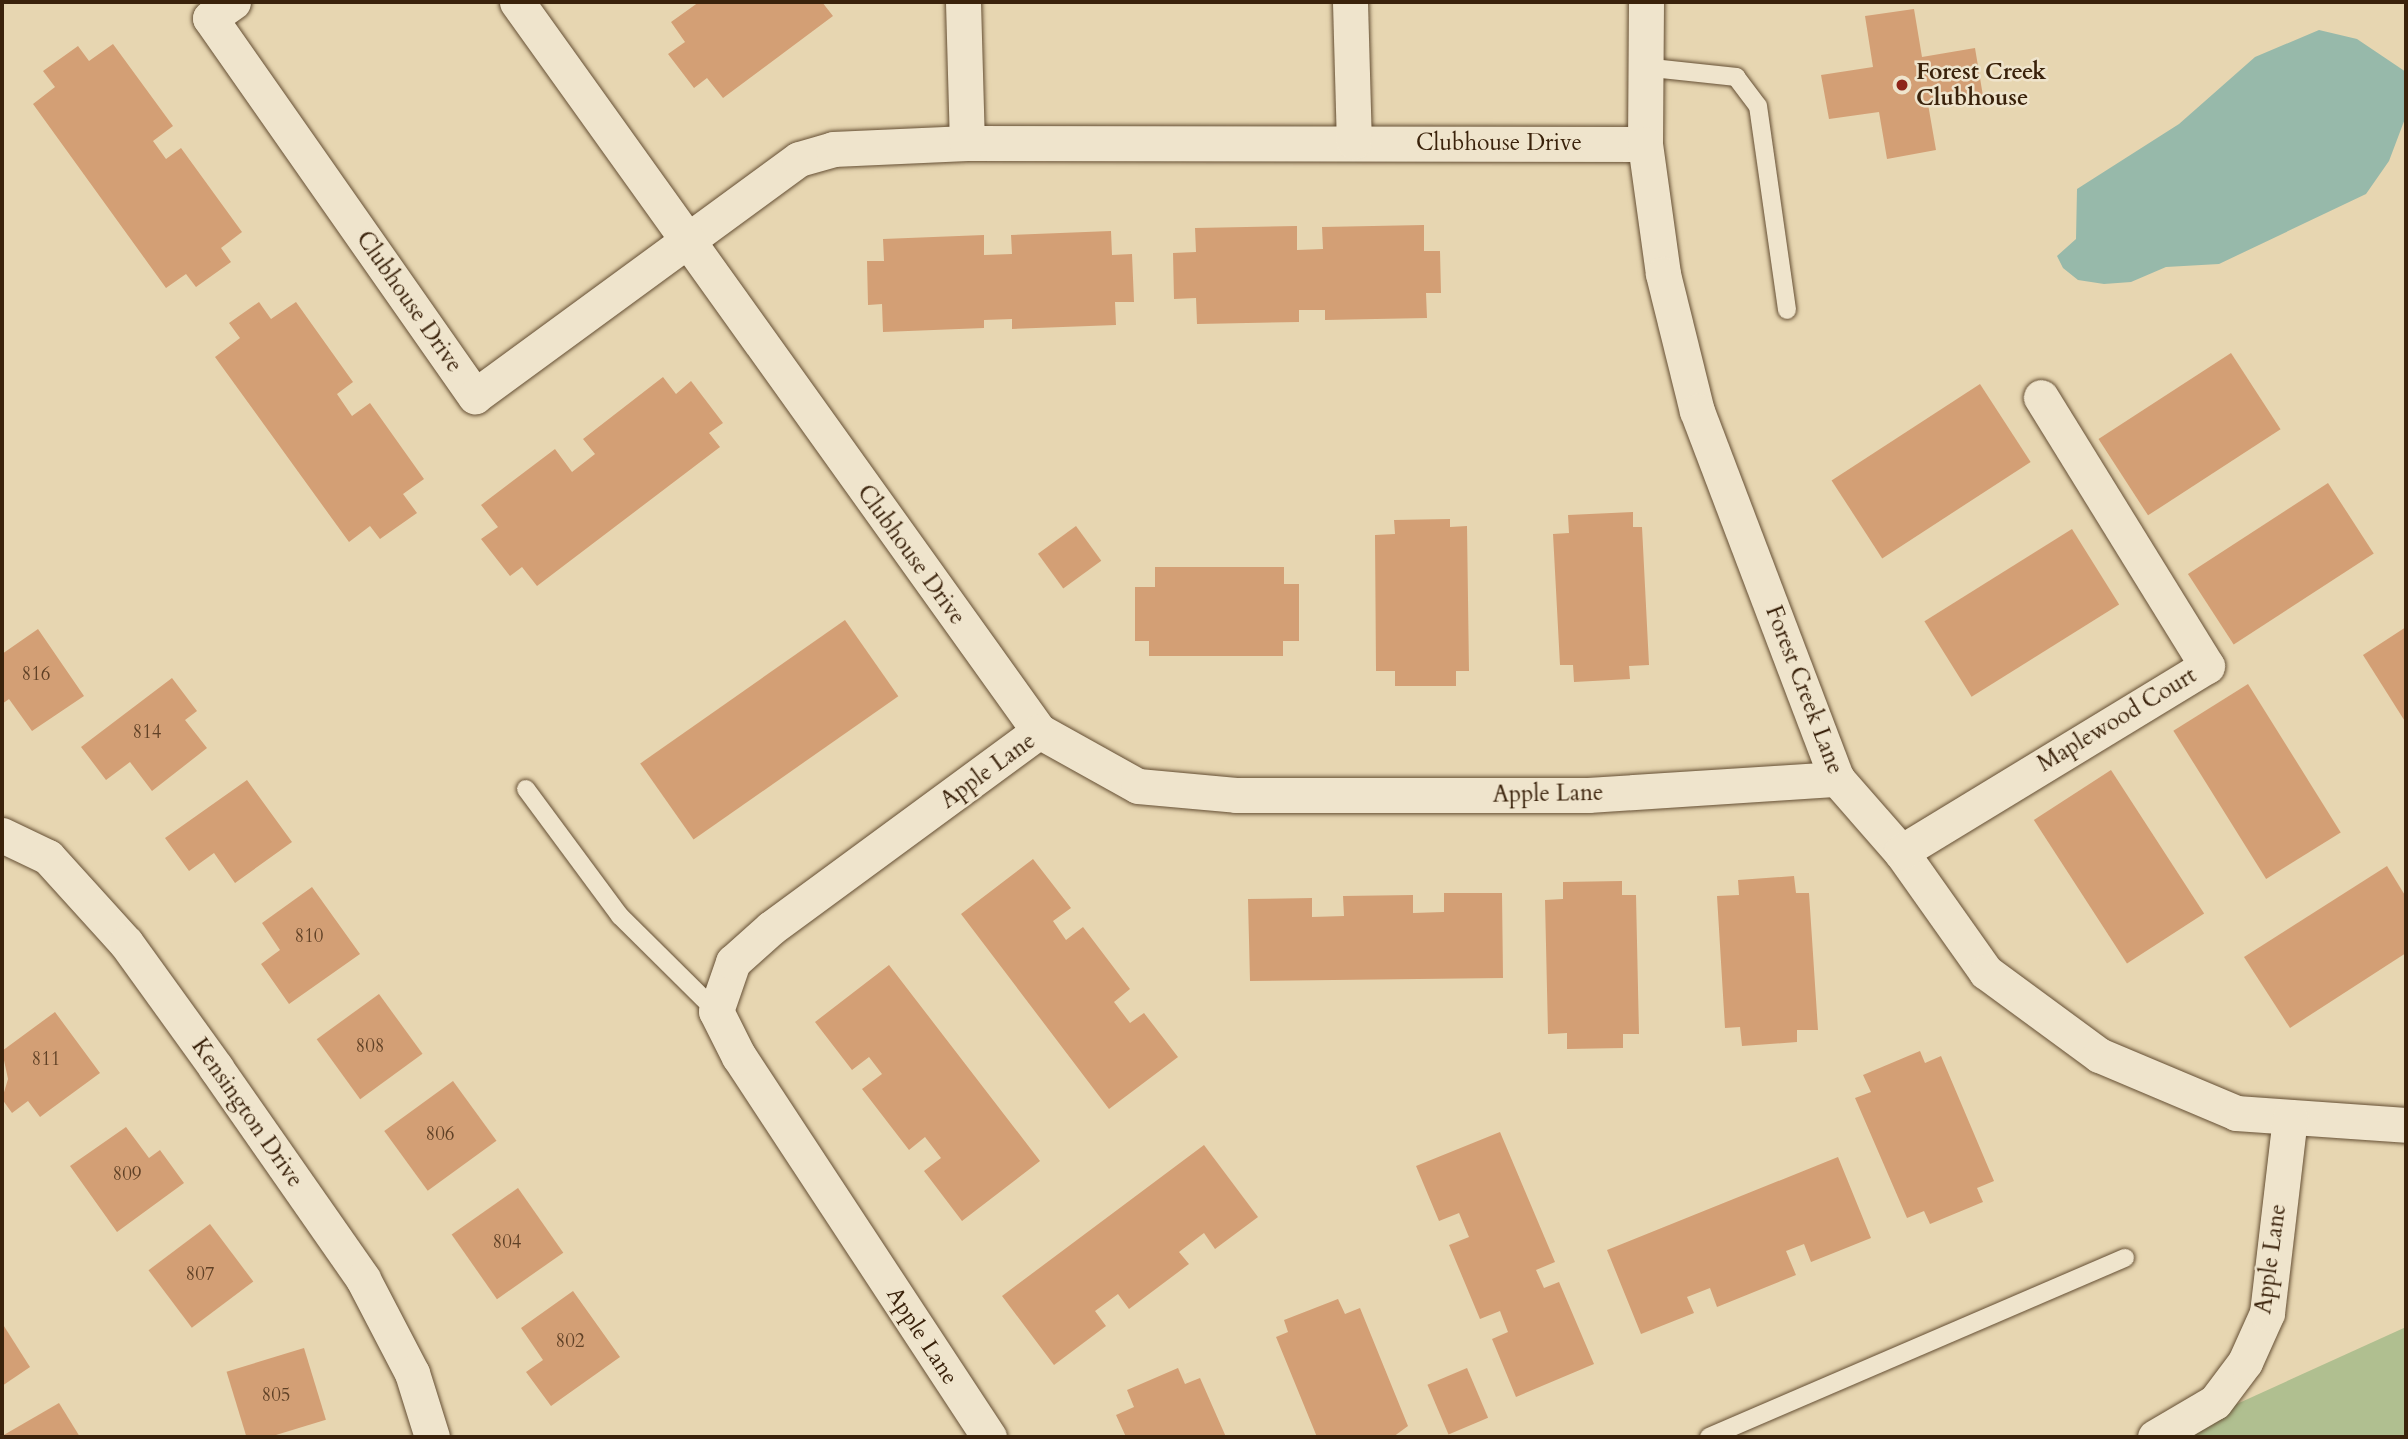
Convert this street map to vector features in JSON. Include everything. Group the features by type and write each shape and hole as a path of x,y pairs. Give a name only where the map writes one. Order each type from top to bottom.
{"street":[{"name":"Clubhouse Drive","path":"233,2 210,18 475,396 799,159 833,149 967,143 1645,144"},
{"name":"Clubhouse Drive","path":"517,2 685,242 1039,731"},
{"path":"963,2 967,143"},
{"path":"1350,2 1354,142"},
{"name":"Forest Creek Lane","path":"1646,2 1643,67 1645,144 1663,274 1697,411 1837,779 1901,852 1986,972 2099,1055 2236,1113 2406,1125"},
{"name":"Maplewood Court","path":"1901,852 2207,666 2041,397"},
{"name":"Apple Lane","path":"989,1437 739,1058 716,1011 733,962 771,928 1039,731 1138,786 1237,795 1588,795 1837,779"},
{"name":"Kensington Drive","path":"2,835 48,857 125,943 224,1079 363,1279 412,1373 432,1437"},
{"name":"Apple Lane","path":"2155,1437 2215,1402 2245,1362 2267,1313 2290,1117"}],"lane":[{"path":"1643,67 1736,77 1758,106 1787,310"},
{"path":"526,789 620,916 716,1011"},
{"path":"1709,1437 2125,1258"}],"green space":[{"path":"2406,1327 2406,1437 2164,1437"}],"shaded area":[{"path":"2319,30 2357,39 2406,72 2406,116 2389,161 2366,194 2219,264 2166,267 2131,282 2104,284 2078,280 2063,268 2057,256 2076,239 2077,189 2179,124 2255,57"}],"building":[{"path":"699,2 822,2 833,16 723,98 707,78 694,88 668,54 685,42 671,22"},
{"name":"Forest Creek Clubhouse","path":"1914,9 1922,57 1975,48 1983,96 1928,104 1936,150 1887,159 1879,112 1829,119 1821,75 1873,67 1865,16"},
{"path":"113,44 173,126 153,141 166,159 181,148 242,232 221,248 231,262 196,287 186,274 166,288 33,104 55,87 43,71 78,46 89,61"},
{"path":"1424,225 1424,251 1440,251 1441,293 1426,293 1427,318 1325,320 1325,310 1299,310 1299,322 1197,324 1196,298 1174,299 1173,253 1196,252 1195,228 1297,226 1297,250 1323,249 1322,227"},
{"path":"1111,231 1112,255 1132,254 1134,302 1115,302 1116,325 1012,329 1012,319 984,320 984,328 883,332 882,304 868,305 867,261 884,261 883,239 984,235 984,255 1012,254 1011,235"},
{"path":"259,302 271,319 296,302 353,382 337,394 352,416 370,403 424,479 403,494 417,513 380,539 370,526 349,542 215,357 240,338 229,323"},
{"path":"2231,353 2281,429 2148,515 2098,439"},
{"path":"663,377 676,394 691,381 723,423 709,433 720,447 537,586 522,567 510,576 481,539 498,527 481,505 555,449 572,472 595,454 583,439"},
{"path":"1980,384 2031,462 1882,558 1832,480"},
{"path":"2328,483 2374,553 2234,644 2188,574"},
{"path":"1633,512 1633,527 1642,527 1649,665 1629,666 1630,679 1574,682 1573,665 1560,665 1553,534 1569,533 1568,515"},
{"path":"1450,519 1450,527 1467,526 1469,671 1456,671 1456,686 1395,686 1395,671 1376,671 1375,535 1395,534 1394,520"},
{"path":"1076,526 1101,561 1063,588 1038,554"},
{"path":"2072,529 2119,604 1972,697 1924,621"},
{"path":"1155,567 1284,567 1284,584 1299,584 1299,641 1283,641 1283,656 1149,656 1149,641 1135,641 1135,587 1155,587"},
{"path":"845,620 898,696 694,840 640,763"},
{"path":"2406,627 2406,723 2363,655"},
{"path":"38,629 84,696 32,731 9,699 2,704 2,654"},
{"path":"172,678 197,711 185,720 207,748 152,791 130,762 106,780 81,747"},
{"path":"2248,684 2341,832 2266,879 2173,731"},
{"path":"2111,770 2204,913 2127,964 2034,820"},
{"path":"247,780 292,842 235,883 214,853 189,871 165,838"},
{"path":"1033,859 1071,908 1053,921 1066,940 1083,927 1130,989 1114,1002 1130,1023 1144,1013 1178,1057 1109,1109 961,914"},
{"path":"2387,866 2406,897 2406,953 2290,1028 2244,957"},
{"path":"1794,876 1796,893 1809,893 1818,1030 1797,1030 1797,1042 1742,1046 1740,1027 1725,1028 1717,896 1739,895 1738,880"},
{"path":"1622,881 1622,895 1636,895 1639,1034 1623,1034 1623,1048 1567,1049 1567,1033 1548,1034 1545,900 1563,899 1563,882"},
{"path":"312,887 360,954 289,1004 261,964 280,950 262,923"},
{"path":"1444,893 1502,893 1503,978 1250,981 1248,899 1312,898 1312,917 1344,916 1343,896 1413,895 1413,913 1444,912"},
{"path":"889,965 1040,1161 962,1221 924,1171 941,1158 925,1137 909,1150 862,1089 882,1074 869,1057 852,1070 815,1022"},
{"path":"379,994 422,1054 360,1099 317,1039"},
{"path":"55,1012 100,1073 40,1117 28,1101 12,1113 2,1099 8,1079 2,1051"},
{"path":"1920,1051 1925,1063 1941,1056 1994,1181 1977,1188 1983,1202 1930,1224 1924,1211 1907,1218 1855,1098 1871,1092 1863,1075"},
{"path":"453,1081 496,1141 428,1191 384,1131"},
{"path":"126,1127 149,1158 160,1150 184,1183 117,1232 70,1166"},
{"path":"1500,1132 1555,1262 1536,1270 1544,1288 1559,1282 1594,1364 1516,1397 1492,1339 1508,1332 1500,1311 1480,1319 1449,1245 1469,1237 1459,1213 1439,1221 1416,1166"},
{"path":"1204,1145 1258,1217 1215,1249 1204,1233 1179,1252 1189,1264 1129,1309 1118,1294 1095,1311 1106,1326 1054,1365 1002,1296"},
{"path":"1838,1157 1871,1238 1811,1262 1804,1244 1786,1251 1796,1275 1717,1307 1710,1288 1687,1297 1694,1313 1641,1334 1607,1250"},
{"path":"518,1188 563,1253 497,1299 452,1234"},
{"path":"210,1224 253,1282 192,1328 149,1270"},
{"path":"573,1291 620,1357 551,1406 526,1372 543,1360 521,1328"},
{"path":"1338,1299 1345,1314 1360,1308 1408,1426 1393,1437 1317,1437 1276,1337 1288,1332 1284,1320"},
{"path":"2,1323 30,1367 2,1386"},
{"path":"304,1348 326,1420 269,1437 247,1437 227,1372"},
{"path":"1178,1368 1185,1384 1200,1378 1226,1437 1126,1437 1116,1415 1134,1407 1127,1390"},
{"path":"1467,1368 1488,1418 1449,1435 1427,1385"},
{"path":"59,1403 80,1437 2,1437 2,1436"}],"place":[{"name":"Forest Creek Clubhouse","path":"1902,85"}]}
